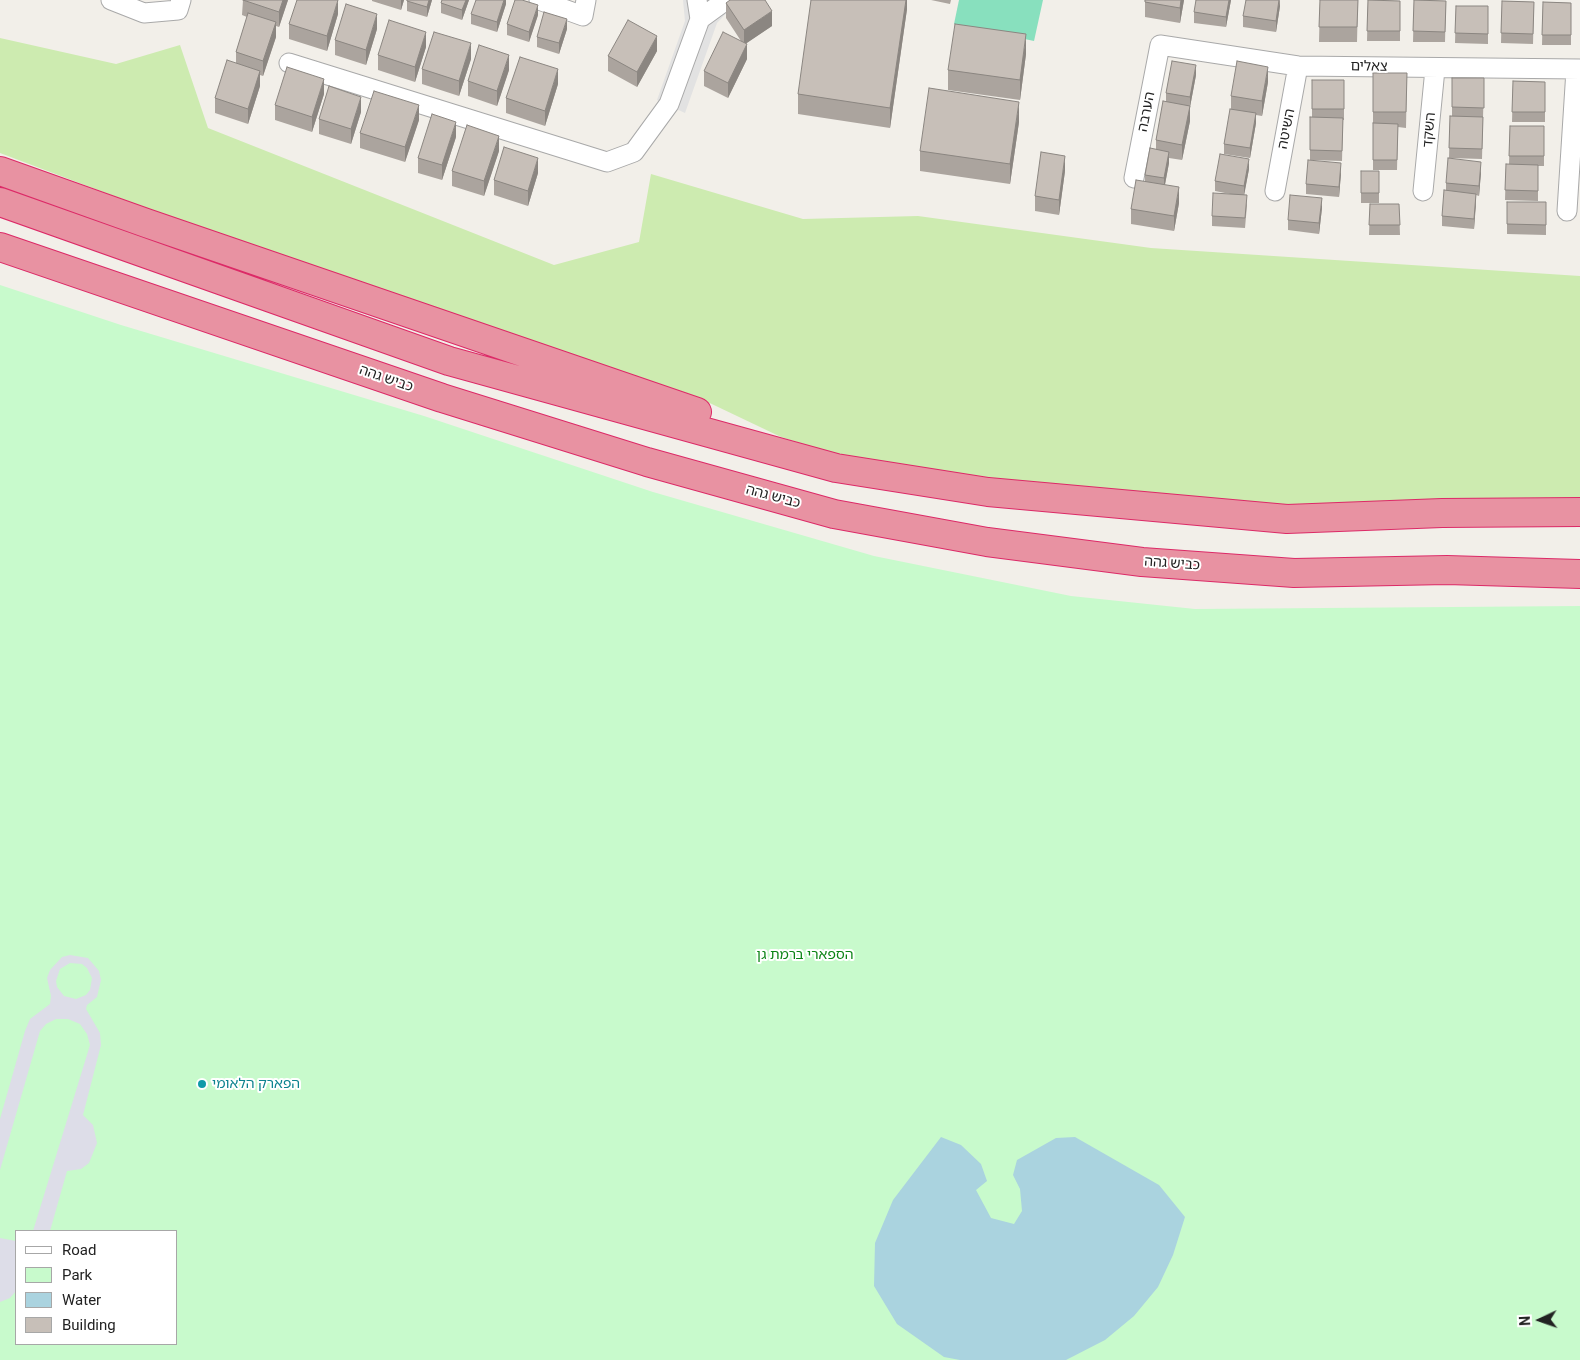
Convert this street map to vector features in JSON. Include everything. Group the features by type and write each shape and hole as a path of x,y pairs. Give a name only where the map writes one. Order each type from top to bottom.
{"highway":[{"path":"0,170 146,223 690,409 774,450"},
{"path":"0,202 449,361 836,468 988,492 1287,519 1442,513 1580,512"},
{"name":"כביש גהה","path":"0,247 451,400 647,462 834,514 987,542 1142,562 1294,574 1447,570 1580,574"}],"street":[{"path":"111,0 144,13 178,10 182,0"},
{"path":"539,0 583,16 586,0"},
{"path":"289,63 607,162 634,152 669,104 700,19 697,0"},
{"path":"700,19 726,0"},
{"name":"צאלים","path":"1160,45 1298,66 1578,70"},
{"name":"הערבה","path":"1134,178 1160,45"},
{"name":"השיטה","path":"1275,191 1298,66"},
{"name":"השקד","path":"1423,191 1435,68"},
{"path":"1567,212 1578,70"}],"green space":[{"path":"959,0 1043,0 1034,41 954,24"},
{"path":"0,38 116,64 180,45 208,128 554,265 639,242 651,174 803,219 918,216 1151,248 1580,276 1580,502 1255,508 864,463 781,437 695,396 172,218 0,153"},
{"name":"הספארי ברמת גן","path":"0,285 121,325 424,416 653,492 874,556 1071,596 1195,609 1580,606 1580,1360 0,1360"}],"shaded area":[{"path":"683,0 739,0 717,23 685,113 657,100 685,21"},
{"path":"70,955 88,958 99,971 101,980 97,997 87,1005 86,1009 100,1033 101,1045 83,1115 93,1125 97,1143 89,1163 81,1169 67,1171 50,1230 33,1230 90,1045 87,1034 80,1024 68,1019 56,1019 46,1024 40,1031 0,1170 0,1119 30,1019 50,1004 51,996 47,978 50,970 62,957","holes":["70,963 82,964 87,968 92,978 90,990 86,995 76,999 64,996 57,987 56,981 60,969"]},
{"path":"0,1238 15,1241 15,1292 10,1298 0,1302"}],"water":[{"path":"941,1137 961,1145 981,1164 987,1181 976,1190 991,1218 1014,1224 1022,1211 1020,1189 1013,1175 1017,1160 1056,1138 1075,1137 1159,1185 1185,1217 1173,1255 1158,1287 1134,1316 1105,1340 1066,1360 960,1360 944,1357 897,1324 874,1286 875,1243 893,1200"}],"building":[{"path":"243,0 283,0 279,12"},
{"path":"297,0 338,0 327,36 289,24"},
{"path":"407,0 429,0 427,7"},
{"path":"442,0 466,0 462,10 441,3"},
{"path":"476,0 504,0 497,22 471,14"},
{"path":"515,0 538,5 529,32 507,24"},
{"path":"730,0 765,0 772,11 744,30 726,3"},
{"path":"811,0 906,0 890,108 798,94"},
{"path":"1145,0 1181,0 1180,8 1145,2"},
{"path":"1196,0 1229,0 1226,17 1194,12"},
{"path":"1246,0 1279,0 1276,21 1243,16"},
{"path":"1320,0 1358,0 1357,27 1319,27"},
{"path":"1368,0 1400,1 1400,31 1367,31"},
{"path":"1414,0 1446,1 1445,32 1413,31"},
{"path":"1502,1 1534,2 1533,34 1501,33"},
{"path":"1543,2 1571,3 1571,35 1542,35"},
{"path":"346,4 377,14 366,50 335,40"},
{"path":"1456,6 1488,6 1488,34 1455,33"},
{"path":"544,12 567,19 559,43 537,37"},
{"path":"248,13 276,22 263,61 236,52"},
{"path":"389,20 426,32 415,67 378,55"},
{"path":"628,20 657,36 637,72 608,56"},
{"path":"955,24 1026,34 1020,80 948,70"},
{"path":"434,32 471,43 459,81 422,69"},
{"path":"723,32 747,44 728,83 704,71"},
{"path":"479,45 509,55 497,91 468,81"},
{"path":"520,57 558,69 545,111 506,98"},
{"path":"227,60 260,71 248,109 215,98"},
{"path":"1172,61 1196,65 1190,97 1166,93"},
{"path":"1237,61 1268,67 1262,101 1231,96"},
{"path":"287,67 324,79 312,117 275,105"},
{"path":"1373,73 1407,73 1406,112 1373,112"},
{"path":"1452,78 1484,78 1484,108 1452,107"},
{"path":"1312,80 1344,80 1344,109 1312,109"},
{"path":"1513,81 1545,82 1545,112 1512,112"},
{"path":"329,86 361,97 351,129 319,119"},
{"path":"929,88 1019,102 1010,164 920,151"},
{"path":"374,91 419,105 405,147 360,133"},
{"path":"1163,101 1190,106 1182,145 1156,140"},
{"path":"1230,109 1256,113 1250,148 1224,144"},
{"path":"432,114 456,122 442,165 418,158"},
{"path":"1450,116 1483,117 1482,149 1449,148"},
{"path":"1310,117 1343,118 1342,151 1310,150"},
{"path":"1373,123 1398,124 1397,160 1373,160"},
{"path":"467,125 499,136 484,181 452,171"},
{"path":"1510,126 1544,126 1544,156 1509,156"},
{"path":"504,147 538,158 528,191 494,180"},
{"path":"1150,148 1169,152 1164,178 1145,175"},
{"path":"1041,152 1065,156 1059,200 1035,196"},
{"path":"1220,154 1249,159 1244,186 1215,181"},
{"path":"1448,158 1481,162 1479,186 1446,183"},
{"path":"1308,160 1341,163 1339,187 1306,184"},
{"path":"1506,164 1538,165 1538,191 1505,190"},
{"path":"1361,171 1379,171 1379,193 1361,193"},
{"path":"1136,180 1179,187 1174,216 1131,209"},
{"path":"1444,190 1476,194 1474,219 1442,216"},
{"path":"1213,193 1247,195 1245,218 1212,216"},
{"path":"1290,195 1322,198 1319,223 1288,220"},
{"path":"1507,202 1546,202 1546,225 1507,224"},
{"path":"1370,204 1399,204 1400,225 1369,225"}],"place":[{"name":"הפארק הלאומי","path":"202,1084"}]}
